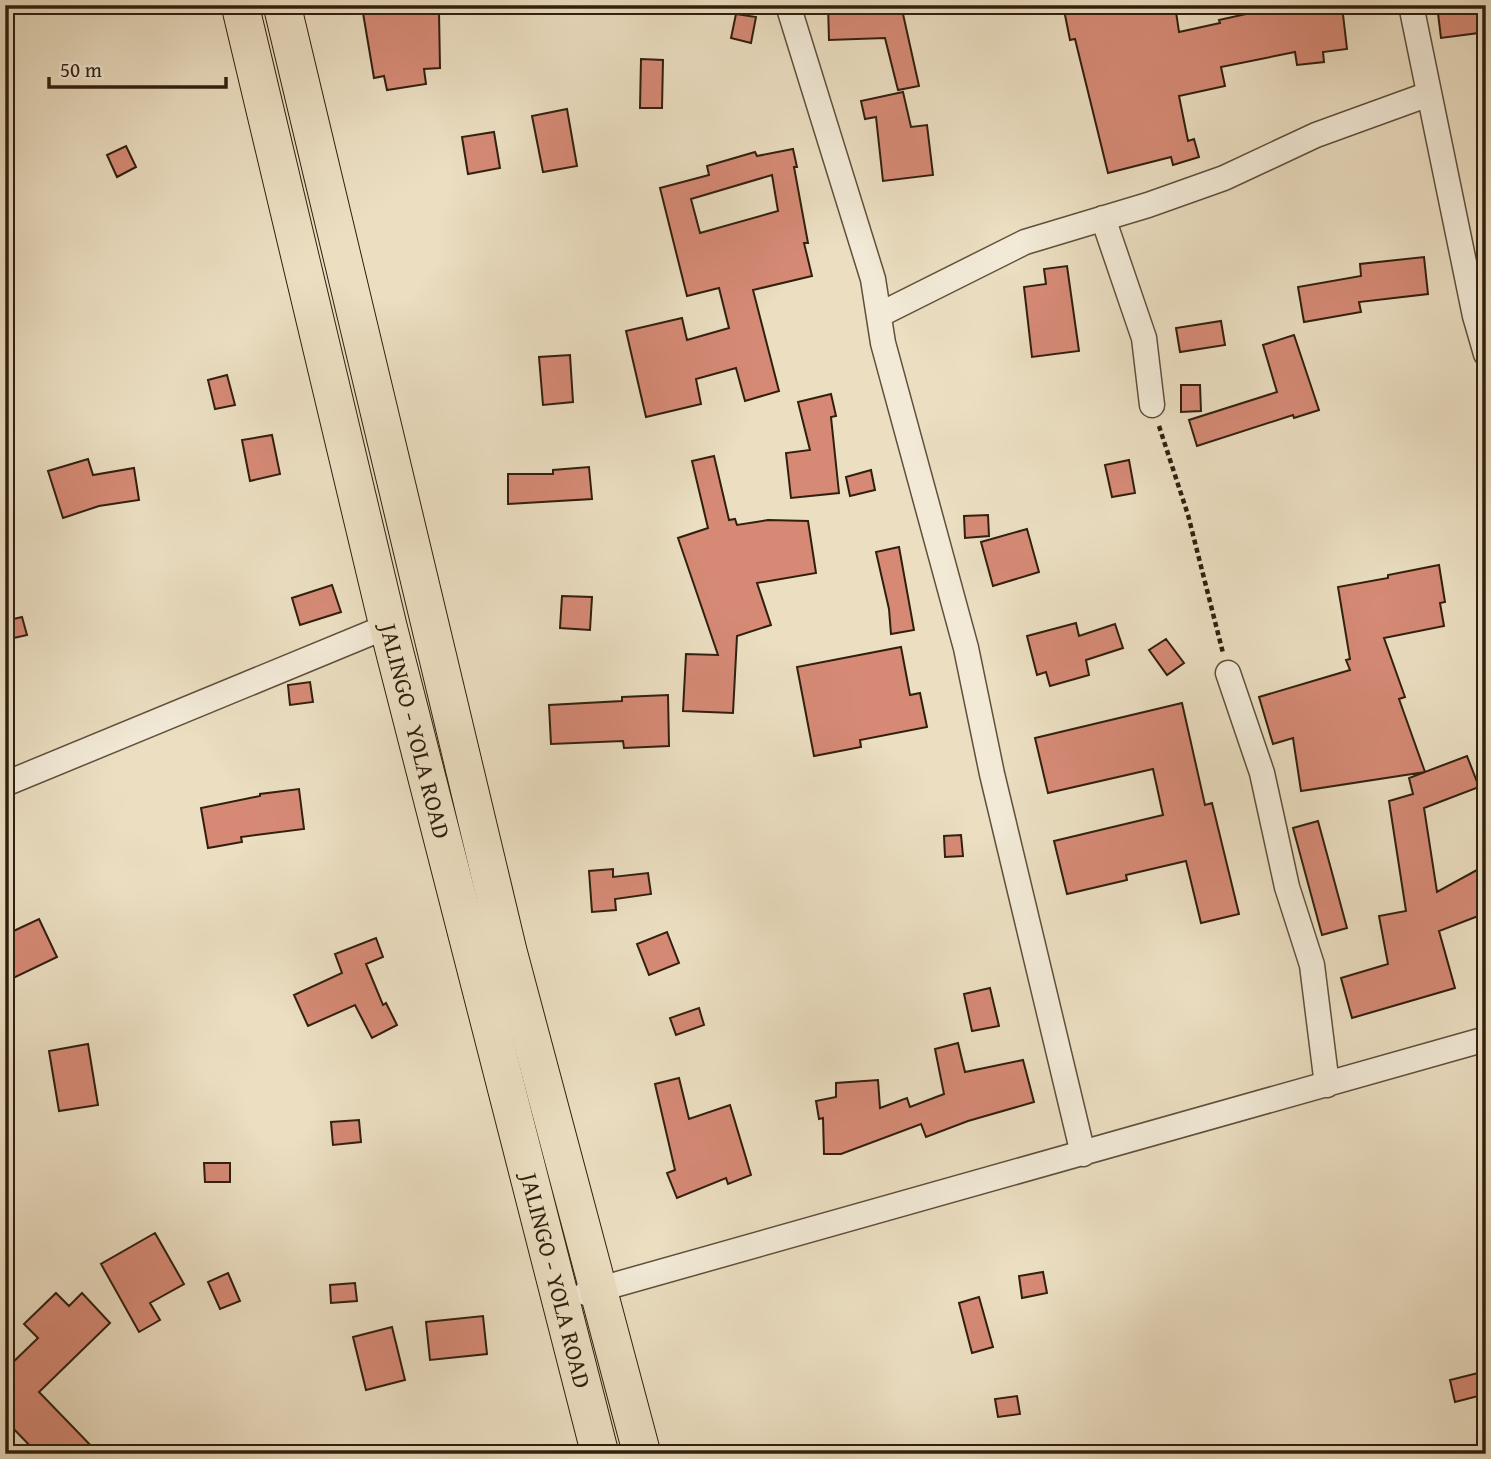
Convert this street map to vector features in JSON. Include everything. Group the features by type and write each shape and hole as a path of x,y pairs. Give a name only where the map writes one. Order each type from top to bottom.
{"highway":[{"name":"JALINGO - YOLA ROAD","path":"240,5 388,626 600,1454"},
{"path":"282,5 508,951 642,1454"}],"street":[{"path":"809,5 791,16 873,279 883,343 966,648 992,774 1083,1154"},
{"path":"1410,5 1480,315 1486,354"},
{"path":"879,315 1025,242 1224,178 1316,135 1429,94"},
{"path":"1103,218 1144,338 1152,405"},
{"path":"5,784 388,626"},
{"path":"1228,673 1262,773 1287,887 1312,965 1327,1085"},
{"path":"561,1298 599,1291 1486,1039"}],"path":[{"path":"1152,405 1188,515 1228,673"}],"building":[{"path":"413,5 415,13 439,12 440,68 424,69 426,84 387,90 384,76 374,78 363,13"},
{"path":"828,5 901,5 919,86 898,90 885,38 829,40"},
{"path":"1063,5 1175,5 1179,32 1278,7 1280,14 1342,6 1347,49 1323,52 1324,62 1297,65 1295,52 1221,67 1225,86 1179,96 1188,141 1194,139 1199,157 1173,165 1171,157 1108,173 1075,39 1070,40"},
{"path":"1437,5 1486,5 1486,32 1441,38"},
{"path":"736,14 756,17 751,43 731,38"},
{"path":"641,59 663,60 662,108 640,108"},
{"path":"903,92 911,127 927,125 933,175 883,181 876,117 865,119 861,101"},
{"path":"567,109 577,166 543,172 532,116"},
{"path":"494,132 500,168 468,174 462,137"},
{"path":"126,146 136,167 117,177 107,155"},
{"path":"793,149 808,243 804,243 812,276 753,290 779,391 745,401 736,368 696,379 701,404 646,417 626,331 682,318 687,340 729,328 719,288 687,296 660,188 709,175 707,166 755,152 757,156","holes":["772,175 778,211 700,233 691,199"]},
{"path":"1424,257 1428,294 1359,302 1361,312 1304,322 1298,287 1361,276 1360,264"},
{"path":"1067,266 1079,351 1032,357 1024,287 1046,284 1044,269"},
{"path":"1221,321 1225,345 1180,352 1176,328"},
{"path":"1294,335 1319,410 1294,418 1293,415 1197,446 1189,420 1277,392 1263,345"},
{"path":"570,355 573,402 543,405 539,357"},
{"path":"227,375 235,405 215,409 208,380"},
{"path":"1181,385 1200,385 1201,411 1181,412"},
{"path":"831,394 836,416 831,417 839,493 791,498 786,453 810,450 798,402"},
{"path":"272,435 280,474 250,481 242,440"},
{"path":"714,456 729,520 735,519 737,525 768,520 808,521 816,573 757,583 771,625 737,636 733,713 683,711 686,654 718,655 678,538 708,528 692,461"},
{"path":"88,459 93,475 134,468 139,500 99,506 63,518 48,471"},
{"path":"1129,460 1135,493 1112,497 1105,465"},
{"path":"589,467 592,499 508,504 508,474 553,474 553,470"},
{"path":"871,470 875,490 850,496 846,477"},
{"path":"988,515 989,536 965,538 964,516"},
{"path":"1027,529 1039,572 993,586 981,542"},
{"path":"899,547 914,630 891,634 889,609 876,552"},
{"path":"1439,565 1445,602 1440,603 1444,626 1384,638 1405,697 1399,699 1425,772 1301,791 1293,738 1273,744 1259,697 1350,670 1346,660 1350,659 1338,587"},
{"path":"332,585 341,612 300,625 292,598"},
{"path":"562,596 592,597 590,630 560,628"},
{"path":"22,617 27,635 5,640 5,621"},
{"path":"1076,623 1079,636 1115,624 1123,648 1086,660 1089,675 1050,686 1046,672 1037,675 1027,636"},
{"path":"1166,639 1184,663 1167,675 1149,650"},
{"path":"901,647 910,695 920,693 927,727 860,740 861,747 814,756 797,667"},
{"path":"310,682 313,702 290,705 288,685"},
{"path":"668,695 669,746 624,748 623,741 551,744 549,705 622,701 622,697"},
{"path":"1182,703 1205,805 1212,803 1239,914 1201,923 1186,861 1126,875 1127,880 1067,894 1054,841 1163,815 1153,769 1048,793 1035,738"},
{"path":"1467,756 1479,787 1424,808 1437,892 1486,865 1486,913 1439,931 1455,988 1352,1018 1341,978 1388,964 1379,916 1406,911 1389,801 1413,794 1409,778"},
{"path":"299,789 304,829 241,837 242,842 208,848 201,808 260,794"},
{"path":"1318,821 1347,928 1322,935 1293,828"},
{"path":"961,835 963,856 945,857 944,836"},
{"path":"613,869 613,877 648,873 651,894 615,899 616,910 592,912 589,871"},
{"path":"39,919 57,957 5,982 5,935"},
{"path":"667,932 679,963 649,975 637,944"},
{"path":"376,938 383,957 366,964 383,1005 386,1003 397,1025 372,1038 355,1005 308,1026 294,995 342,973 335,954"},
{"path":"990,988 999,1026 972,1031 964,994"},
{"path":"699,1008 704,1025 676,1035 670,1018"},
{"path":"958,1043 965,1072 1023,1060 1034,1102 968,1121 926,1137 921,1124 841,1154 824,1154 823,1118 819,1119 816,1101 836,1097 836,1083 878,1080 880,1108 907,1098 910,1107 944,1094 935,1049"},
{"path":"88,1044 98,1105 59,1111 49,1051"},
{"path":"679,1078 689,1119 730,1105 751,1175 728,1184 726,1178 677,1198 667,1173 675,1170 655,1084"},
{"path":"359,1120 361,1142 333,1145 331,1122"},
{"path":"204,1163 230,1163 230,1182 205,1182"},
{"path":"155,1233 184,1284 150,1303 160,1320 139,1332 101,1264"},
{"path":"1043,1272 1047,1293 1022,1298 1019,1276"},
{"path":"228,1273 240,1301 220,1309 208,1282"},
{"path":"355,1283 357,1301 331,1303 330,1285"},
{"path":"56,1293 69,1306 82,1293 110,1323 39,1392 99,1454 38,1454 5,1420 5,1370 38,1338 24,1324"},
{"path":"979,1297 993,1347 972,1353 959,1303"},
{"path":"483,1316 487,1354 430,1360 426,1322"},
{"path":"392,1327 405,1380 366,1390 353,1337"},
{"path":"1486,1371 1486,1394 1455,1402 1450,1380"},
{"path":"1017,1396 1020,1414 998,1417 995,1399"}]}
